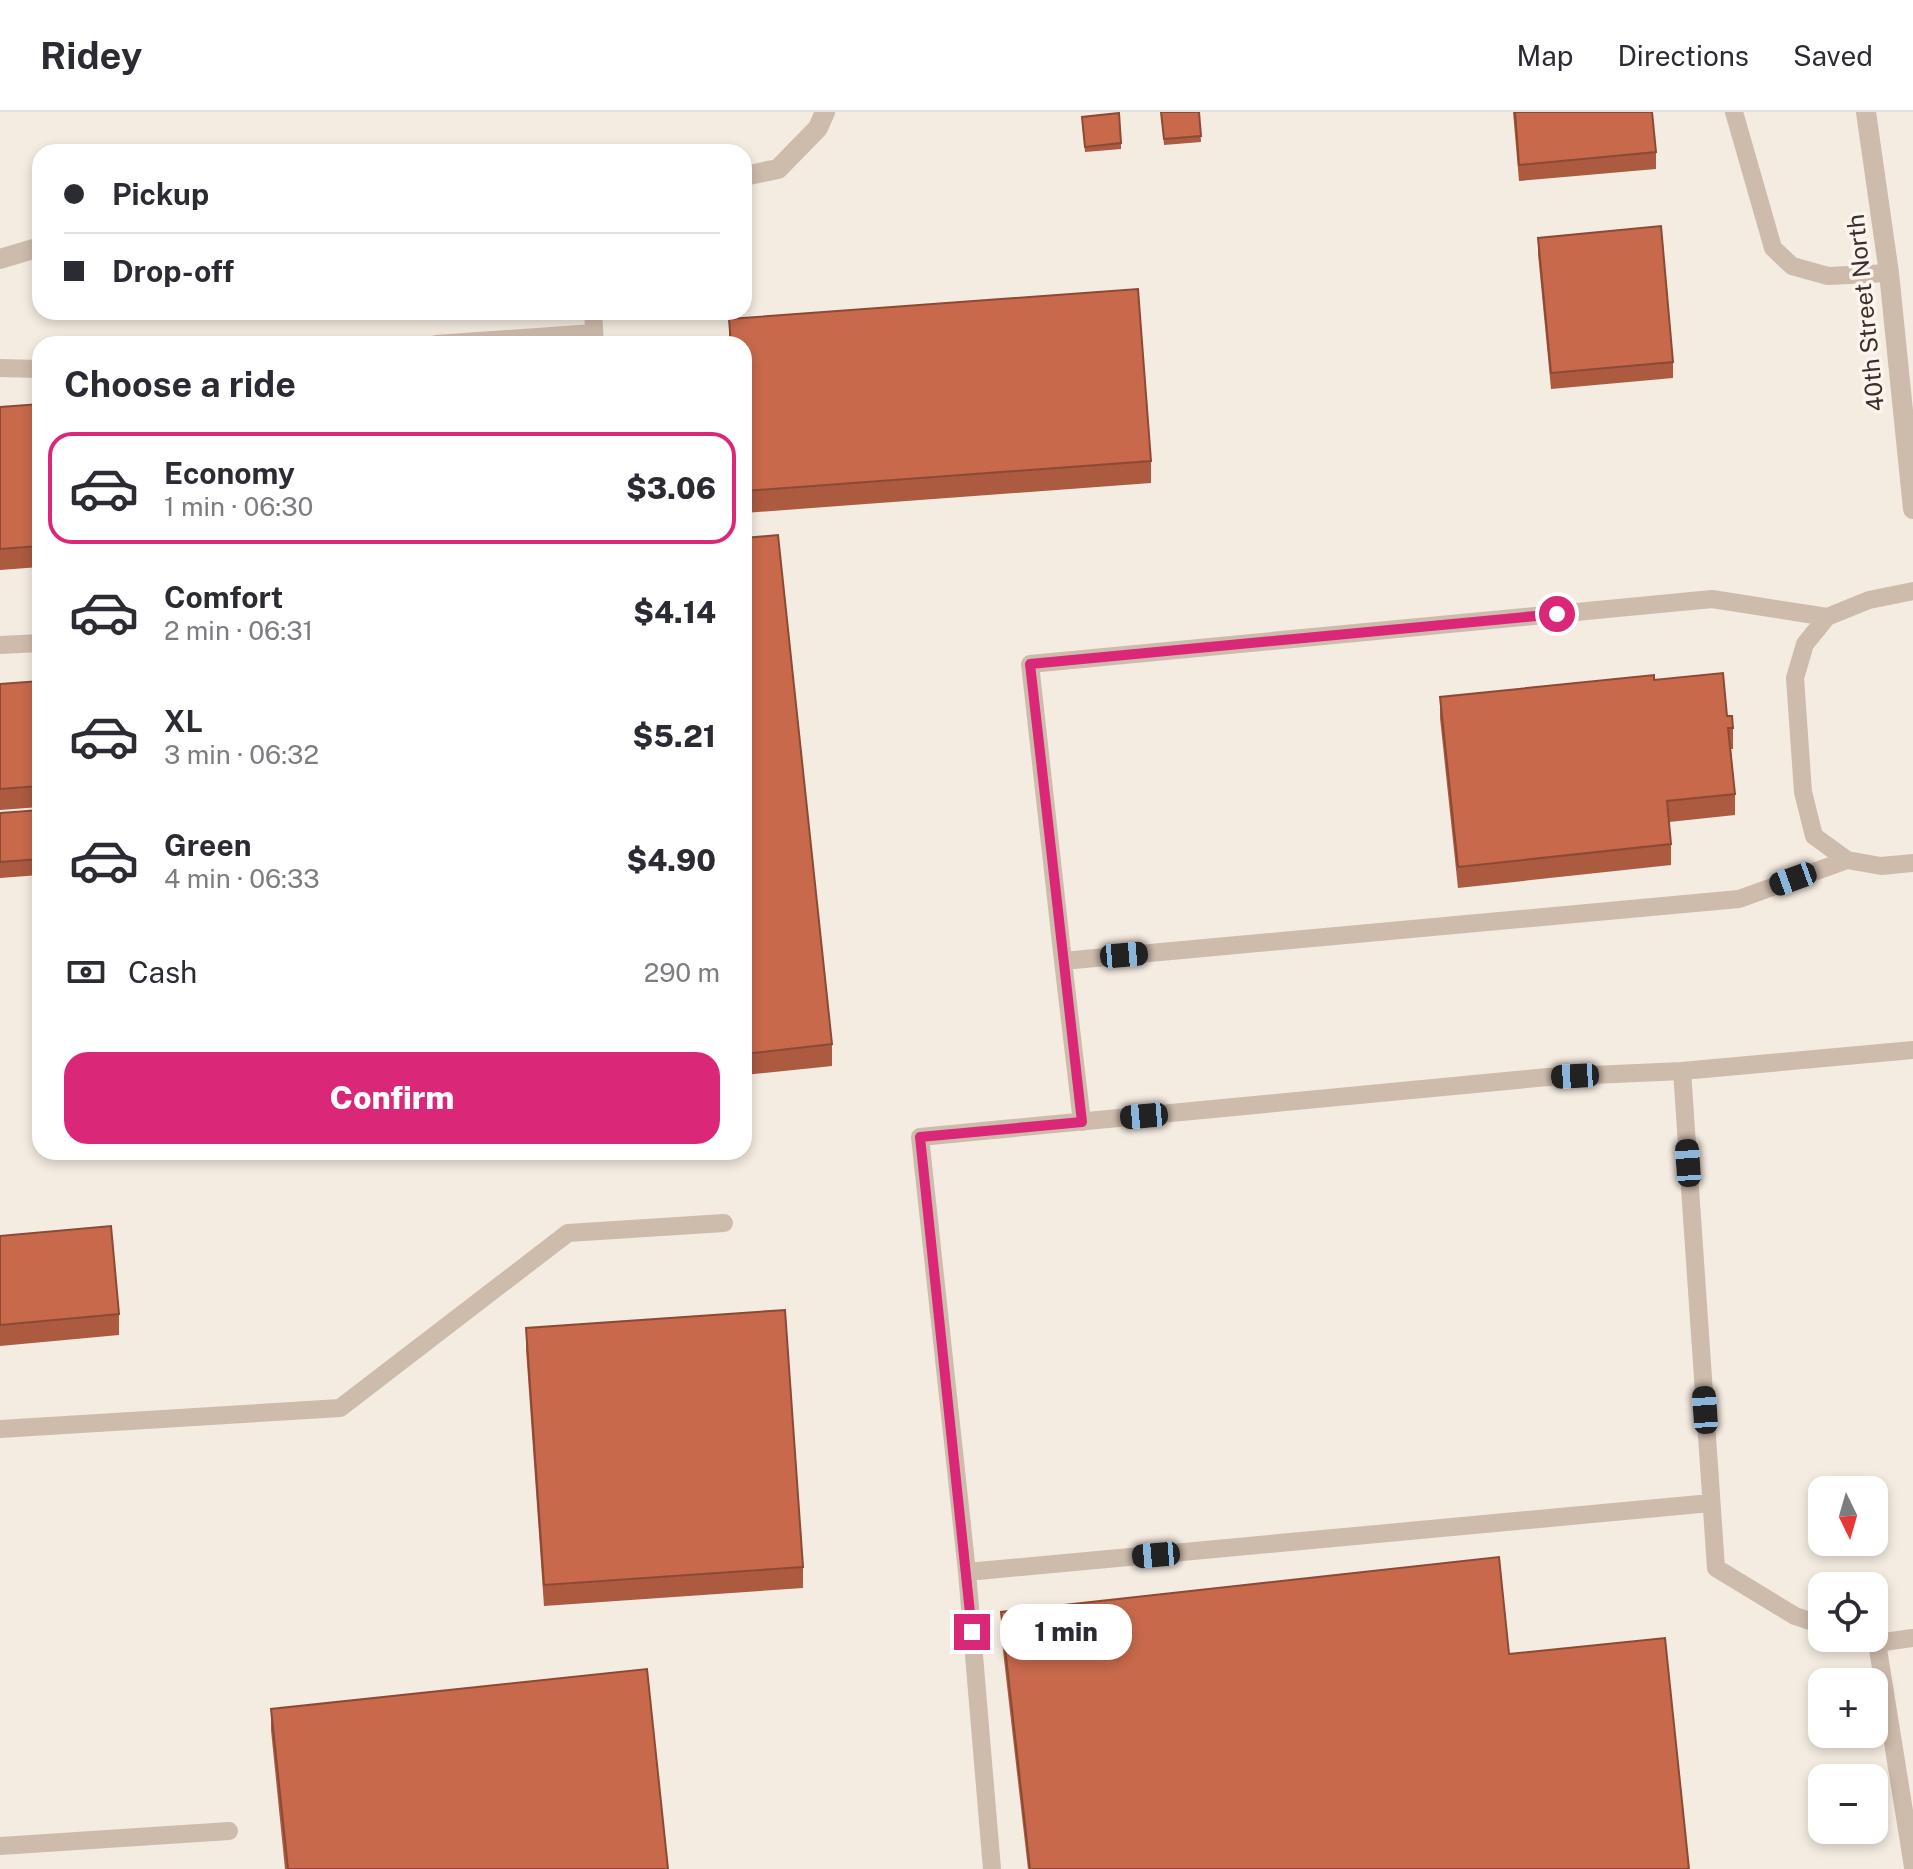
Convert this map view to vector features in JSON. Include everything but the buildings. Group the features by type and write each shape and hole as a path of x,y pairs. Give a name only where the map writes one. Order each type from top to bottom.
{"street":[{"path":"752,174 778,169 818,128 825,112"},
{"name":"40th Street North","path":"1866,112 1906,386 1913,509"},
{"path":"0,259 32,249"}],"lane":[{"path":"1734,112 1773,248 1792,266 1828,276 1889,273"},
{"path":"0,368 32,369"},
{"path":"1913,591 1869,600 1827,617 1805,644 1795,678 1802,778 1814,836 1847,860 1881,866 1913,863"},
{"path":"1082,1122 1030,664 1712,599 1827,617"},
{"path":"0,645 32,643"},
{"path":"1063,961 1739,899 1847,860"},
{"path":"992,1869 967,1572 920,1137 1548,1077 1682,1071 1913,1050"},
{"path":"1682,1071 1716,1568 1795,1616 1808,1620"},
{"path":"0,1429 340,1408 568,1233 724,1223"},
{"path":"967,1572 1711,1503"},
{"path":"1888,1640 1913,1638"},
{"path":"1871,1652 1913,1867"},
{"path":"0,1846 229,1831"}],"route":[{"path":"972,1632 920,1137 1082,1122 1030,664 1557,614"}]}
